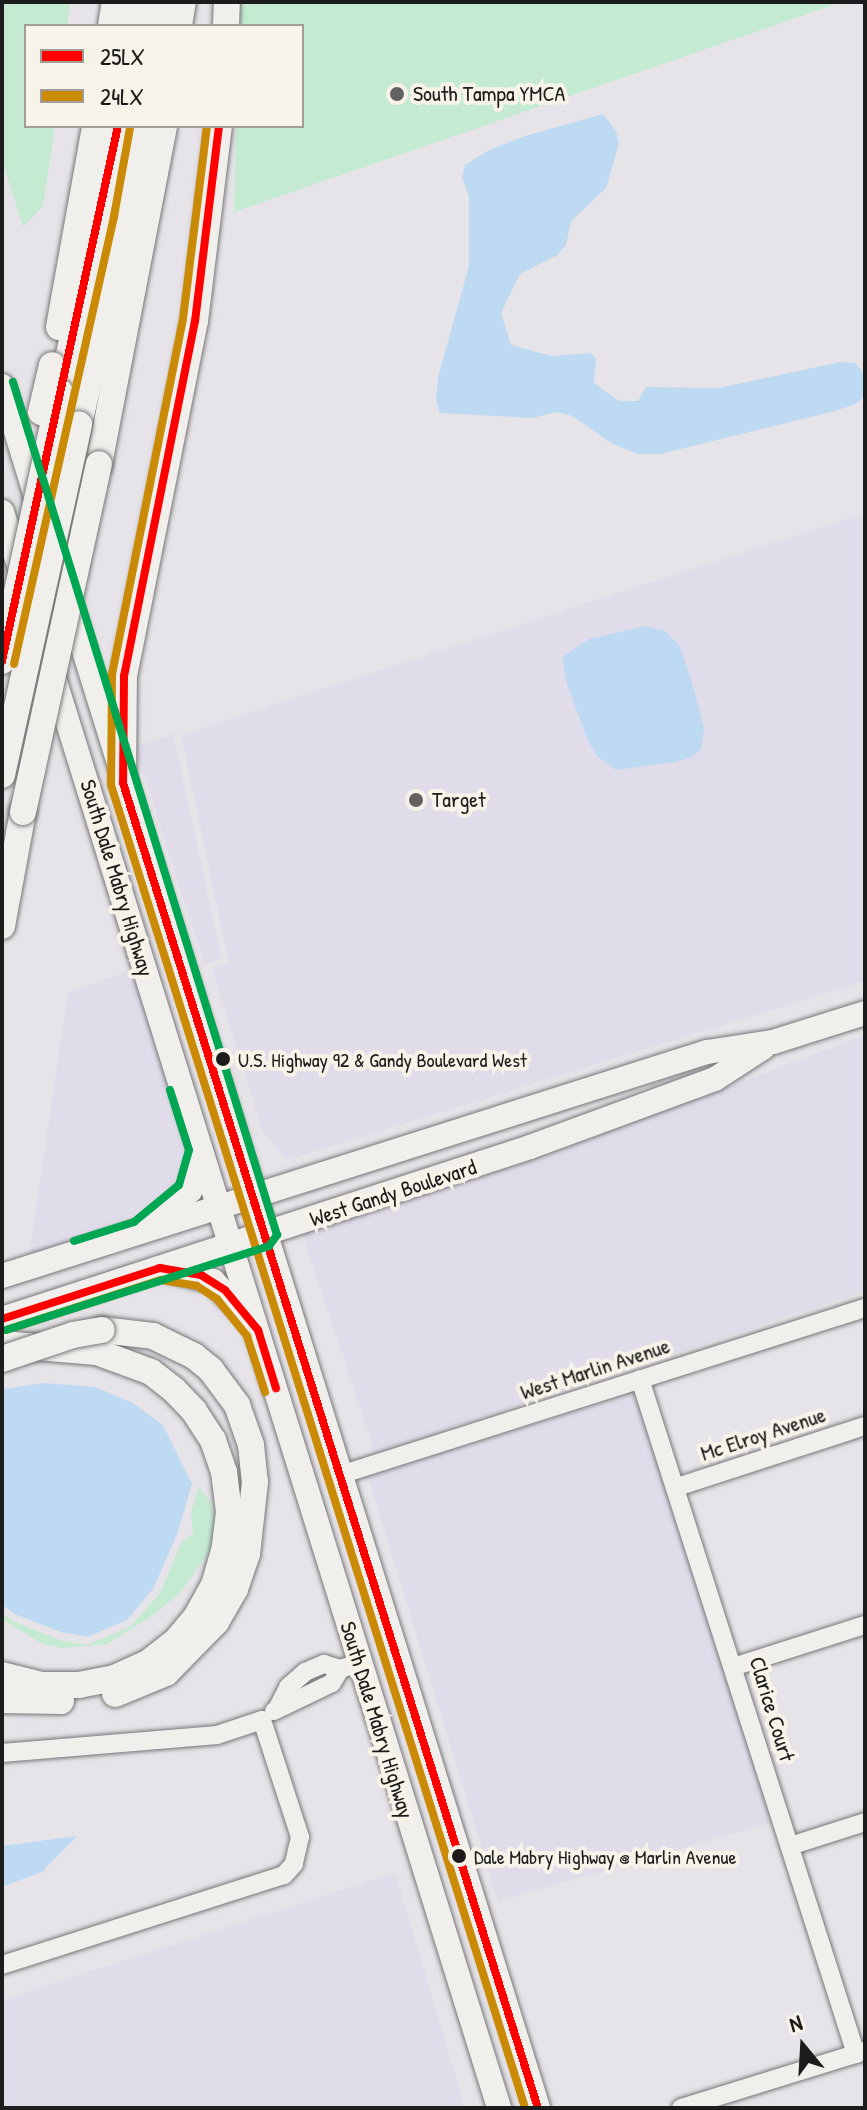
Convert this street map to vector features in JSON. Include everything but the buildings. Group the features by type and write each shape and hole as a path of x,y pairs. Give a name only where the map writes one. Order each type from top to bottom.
{"highway":[{"path":"111,24 115,2"},
{"path":"134,24 137,2"},
{"path":"159,24 163,2"},
{"path":"179,24 183,2"},
{"path":"226,24 227,2"},
{"path":"2,582 52,365 95,128"},
{"path":"2,661 102,213 118,128"},
{"path":"2,775 119,251 141,128"},
{"path":"2,926 23,812 99,464 164,128"},
{"path":"123,783 124,676 195,321 219,128"},
{"path":"2,1359 73,1335 102,1330 153,1336 175,1345 194,1356 226,1387 246,1428 253,1463 255,1501 247,1554 231,1597 205,1637 180,1662 152,1681 88,1700 2,1700"},
{"path":"2,1344 97,1352 151,1372 194,1411 213,1440 224,1472 229,1512 225,1547 215,1583 197,1616 176,1641 148,1663 115,1678 79,1685 42,1685 2,1675"}],"main road":[{"name":"South Dale Mabry Highway","path":"2,386 123,783 538,2108"},
{"name":"South Dale Mabry Highway","path":"2,512 258,1330 350,1666 427,1886 499,2108"},
{"name":"West Gandy Boulevard","path":"2,1276 707,1052 773,1042 865,1013"},
{"name":"West Gandy Boulevard","path":"2,1319 530,1147 715,1079 773,1042"},
{"path":"139,1233 163,1217 190,1191 202,1150"},
{"path":"160,1268 213,1281 237,1303 258,1330"},
{"path":"350,1666 396,1651"},
{"path":"427,1886 465,1874"}],"street":[{"name":"West Marlin Avenue","path":"340,1475 865,1308"},
{"name":"Clarice Court","path":"640,1379 790,1846 860,2052"},
{"name":"Mc Elroy Avenue","path":"677,1487 865,1426"},
{"path":"733,1667 865,1625"},
{"path":"2,1753 217,1735 270,1715 288,1687 305,1672 324,1664 350,1666"},
{"path":"2,1965 284,1875 294,1864 300,1837 270,1715"},
{"path":"790,1846 865,1822"},
{"path":"681,2108 860,2052"}],"shaded area":[{"path":"865,513 865,981 287,1160 263,1132 212,969 229,962 181,735"},
{"path":"173,734 221,957 205,966 135,747"},
{"path":"136,969 194,1153 183,1188 136,1224 29,1257 68,993"},
{"path":"865,1035 865,1291 375,1452 303,1235 542,1157"},
{"path":"636,1393 774,1822 498,1901 368,1476"},
{"path":"395,1873 465,2108 2,2108 2,2000"}],"green space":[{"path":"2,2 70,2 67,24 24,24 24,128 55,128 43,206 23,227 2,160"},
{"name":"South Tampa YMCA","path":"240,2 842,2 234,212 236,128 304,128 304,24 239,24"},
{"path":"199,1486 212,1505 215,1524 210,1550 180,1593 152,1616 107,1644 62,1648 41,1643 2,1619 2,1613 13,1621 59,1640 87,1645 130,1627 160,1593 182,1542 193,1534 191,1513"}],"water":[{"path":"603,114 616,131 619,143 606,188 571,221 566,245 557,255 520,274 501,313 511,345 551,356 591,353 596,359 594,383 619,401 638,401 646,387 719,388 840,362 855,363 864,373 865,396 856,404 835,411 661,454 637,454 611,443 572,416 557,412 532,418 440,413 436,399 438,377 469,266 469,197 462,177 465,165 489,150 525,136"},
{"path":"646,626 665,631 679,645 704,729 701,749 692,757 675,762 616,770 597,756 587,739 567,684 562,657 589,639"},
{"path":"44,1383 95,1387 133,1403 163,1425 192,1484 177,1535 153,1589 127,1620 88,1637 61,1632 14,1614 2,1604 2,1389"},
{"path":"77,1836 42,1872 2,1887 2,1846"}],"transit line":[{"name":"25LX","path":"2,661 118,128"},
{"name":"24LX","path":"14,664 114,216 130,128"},
{"name":"24LX","path":"207,128 183,319 112,675 111,785 525,2108"},
{"name":"25LX","path":"219,128 195,321 124,676 123,783 538,2108"},
{"path":"6,1330 269,1246 277,1235 13,382"},
{"path":"74,1241 134,1222 179,1185 189,1150 170,1090"},
{"name":"25LX","path":"2,1319 160,1268 201,1275 225,1290 258,1330 276,1388"},
{"name":"24LX","path":"6,1330 161,1280 197,1286 217,1299 247,1336 265,1392"}],"place":[{"name":"South Tampa YMCA","path":"397,94"},
{"name":"Target","path":"416,800"},
{"name":"U.S. Highway 92 & Gandy Boulevard West","path":"223,1059"},
{"name":"Dale Mabry Highway @ Marlin Avenue","path":"459,1856"}]}
